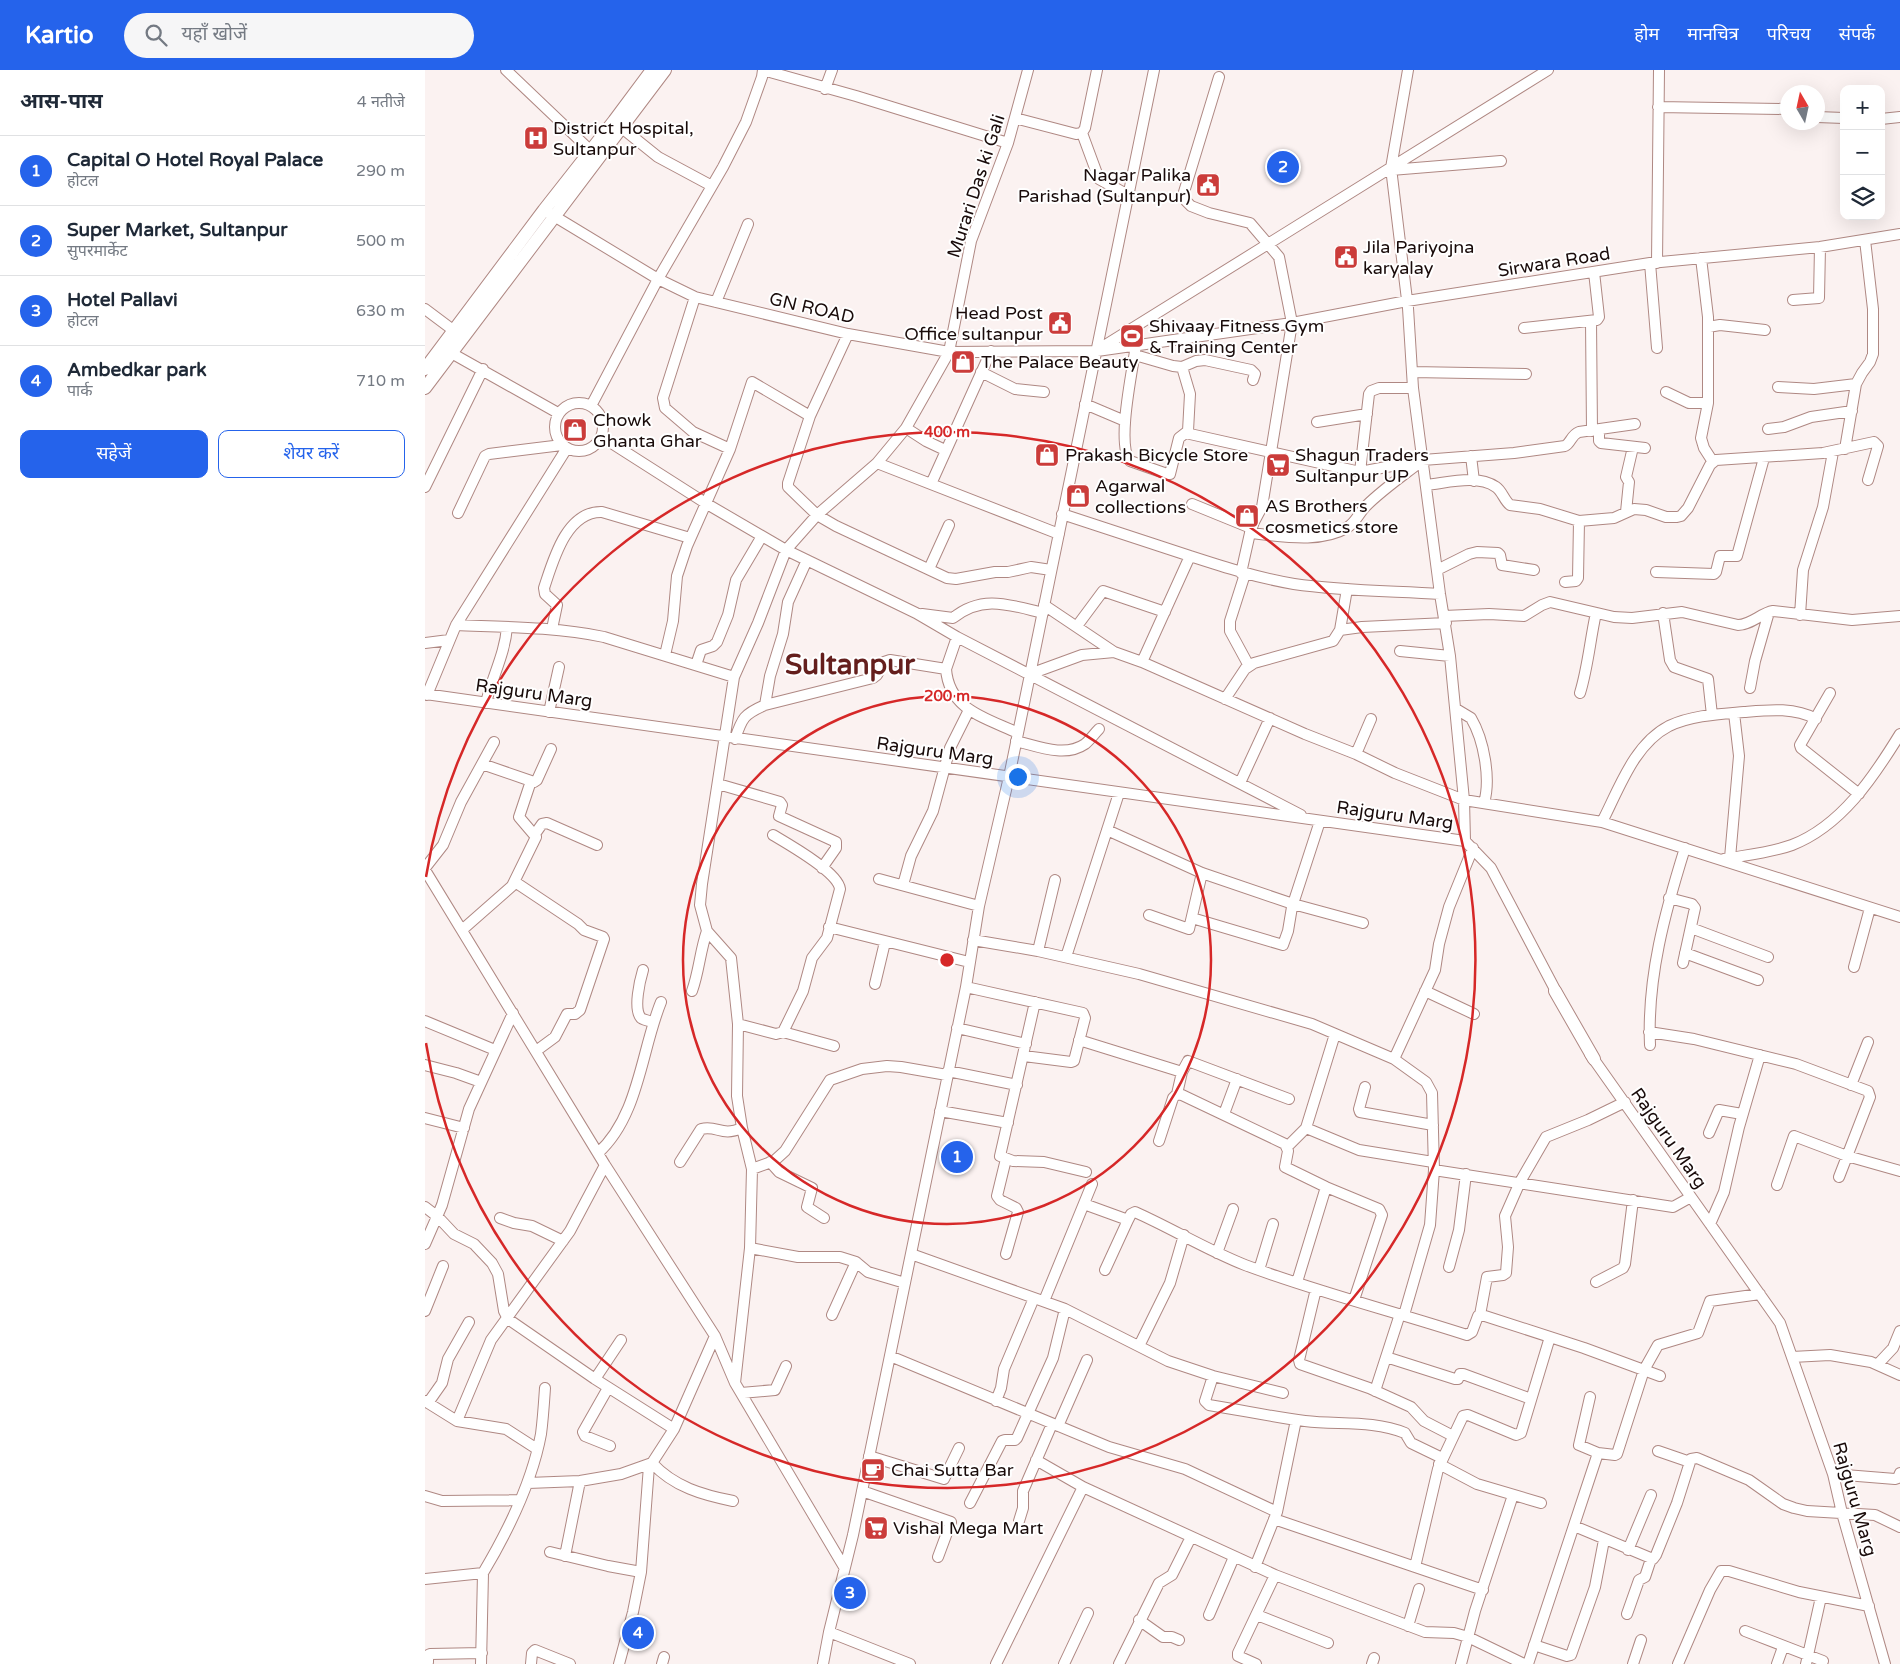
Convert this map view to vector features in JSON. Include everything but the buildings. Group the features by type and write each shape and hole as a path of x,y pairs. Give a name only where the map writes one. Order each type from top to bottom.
{"main road":[{"path":"425,388 447,350 549,213 591,151 618,125 652,70"},
{"path":"425,369 447,350 453,330 618,125 665,70"},
{"path":"1555,991 1593,1058"}],"street":[{"path":"506,70 591,151"},
{"path":"591,406 658,279 712,186 745,122 763,70 825,89 856,96 1008,143"},
{"path":"825,89 832,70"},
{"name":"Murari Das ki Gali","path":"786,550 817,515 877,463 906,428 949,352 971,241 1008,143 1028,70"},
{"path":"1082,133 1085,128 1097,70"},
{"path":"823,1664 862,1492 966,987 979,906 1009,777 1154,70"},
{"path":"1394,1059 1435,970 1439,944 1469,844 1451,656 1440,594 1413,388 1407,301 1391,169 1408,70"},
{"path":"1097,350 1548,70"},
{"path":"1657,348 1653,263 1659,70"},
{"path":"1219,77 1185,192 1186,200 1191,206 1209,213 1250,223 1254,226 1279,257 1292,324 1262,507 1251,531 1243,573 1229,626 1231,635 1249,666"},
{"path":"1658,107 1780,109"},
{"path":"1825,117 1840,118"},
{"path":"1885,119 1900,117"},
{"path":"1015,118 1076,134 1082,133"},
{"path":"618,125 658,158 712,186"},
{"path":"1082,133 1099,179 1128,196"},
{"path":"1391,169 1501,161"},
{"name":"GN ROAD","path":"549,213 658,279 695,297 849,334 949,352 1097,350"},
{"path":"716,302 748,224"},
{"name":"Sirwara Road","path":"1097,350 1136,350 1292,324 1407,301 1653,263 1820,247 1900,234"},
{"path":"1845,449 1856,384 1873,354 1873,309 1865,240"},
{"path":"1793,300 1819,298 1820,247"},
{"path":"1701,258 1708,326 1708,403 1701,438 1704,448 1713,462"},
{"path":"1524,328 1597,320 1599,317 1594,272"},
{"path":"695,297 663,398 665,408 693,432 730,449"},
{"path":"425,309 453,330"},
{"path":"1591,321 1595,430 1599,441 1601,444 1645,448"},
{"path":"1708,326 1720,325 1765,330"},
{"path":"849,334 811,416 788,487 817,515 836,526 947,578 955,579 1031,567 1051,570"},
{"path":"447,350 558,413"},
{"path":"1188,431 1179,438 1171,472 1167,474 1130,461 1128,458 1125,447 1125,421 1136,350 1173,366 1182,367 1196,361 1205,360 1251,370 1255,374 1253,380"},
{"path":"931,484 991,351"},
{"path":"1182,367 1190,394 1189,434 1360,472 1423,460 1514,453 1565,446 1575,434 1635,424"},
{"path":"425,487 483,369"},
{"path":"981,372 1015,389 1044,392"},
{"path":"1412,372 1526,374"},
{"path":"665,656 673,621 675,583 691,538 730,449 752,382 811,416"},
{"path":"1778,387 1814,389 1856,384"},
{"path":"1360,472 1369,394 1371,391 1379,388 1413,388"},
{"path":"1666,392 1689,403 1708,403"},
{"path":"579,403 591,406 600,414 604,426 601,437 594,447 584,452 572,451 564,447 555,436 554,424 558,413 567,405 579,403"},
{"path":"1085,404 1125,421"},
{"path":"1768,429 1784,427 1811,417 1851,411"},
{"path":"1317,422 1367,414"},
{"path":"906,428 945,450"},
{"path":"601,437 707,504 786,550 917,613 957,637 1309,819"},
{"path":"1426,485 1474,480 1498,488 1510,505 1540,509 1579,521 1613,518 1631,510 1639,509 1671,518 1681,516 1688,508 1713,462 1716,460 1833,452 1875,442 1878,446 1867,480"},
{"path":"458,513 485,456 489,454 564,447"},
{"path":"426,694 456,625 564,447"},
{"path":"1626,512 1629,482 1626,477 1633,447"},
{"path":"1800,615 1803,570 1821,513 1833,452"},
{"path":"1471,456 1474,480"},
{"path":"1656,572 1715,574 1720,556 1737,556 1764,458"},
{"path":"1192,504 1251,531 1313,537 1344,529 1353,523 1363,509 1423,460"},
{"path":"877,463 1059,534"},
{"path":"552,629 557,605 545,594 545,588 552,565 570,528 581,518 593,513 602,512 691,538"},
{"path":"1062,514 1243,573 1294,584 1440,594"},
{"path":"1565,582 1576,581 1578,578 1579,521"},
{"path":"929,569 949,525"},
{"path":"696,665 701,650 713,646 717,642 728,615 736,580 762,536"},
{"path":"738,1388 750,1248 753,1169 742,1128 737,1096 738,1024 731,958 707,931 701,898 734,677 758,623 786,550"},
{"path":"1437,570 1477,552 1497,553 1500,555 1502,566 1534,570"},
{"path":"1142,662 1190,556"},
{"path":"765,705 770,676 783,634 788,602 807,560"},
{"path":"1225,699 1249,666 1287,653 1333,641 1340,630 1347,589"},
{"path":"1077,626 1103,591 1165,612"},
{"path":"917,613 953,618 965,610 992,602 1043,609 1077,626 1114,652 1142,662 1357,754 1395,773 1465,800 1602,822 1727,859 1900,918"},
{"path":"1340,630 1489,614 1525,616 1550,602 1614,617 1631,618 1682,612 1742,624 1769,612 1780,611 1852,620 1900,616"},
{"path":"1751,688 1757,656 1769,612"},
{"path":"1580,693 1586,672 1596,613"},
{"path":"1663,613 1670,660 1674,667 1708,679 1713,715"},
{"path":"456,625 552,629 604,637 734,677"},
{"path":"486,703 493,675 505,646 507,628"},
{"path":"957,637 946,669 947,679 960,704 969,710 1017,737 1047,749 1067,750 1081,746 1099,729"},
{"path":"425,642 449,640"},
{"path":"1400,651 1451,656"},
{"path":"1030,674 1082,655 1114,652"},
{"path":"735,739 742,720 749,712 765,705 873,678 877,675 884,662 890,660 946,669"},
{"path":"549,712 559,667"},
{"path":"1830,693 1801,743 1801,748 1859,794"},
{"name":"Rajguru Marg","path":"426,694 1309,819 1469,844 1491,868 1555,991"},
{"path":"1456,709 1471,718 1482,747 1487,786 1484,803"},
{"path":"903,885 911,856 933,811 950,748 969,710"},
{"path":"1602,822 1643,747 1653,737 1670,726 1713,715 1782,710 1816,719"},
{"path":"1727,859 1739,756 1734,713"},
{"path":"1240,783 1270,718"},
{"path":"1357,754 1371,719"},
{"path":"1727,859 1793,844 1830,823 1859,794 1900,734"},
{"path":"494,742 461,802 443,845 425,869 605,1165 715,1336 738,1388 844,1567"},
{"path":"482,764 531,782 537,780 551,748"},
{"path":"531,782 519,817 535,834"},
{"path":"718,784 780,802 782,805 779,816 836,842 836,848 822,868"},
{"path":"1067,957 1119,793"},
{"path":"1192,918 1281,945 1285,943 1293,904 1319,821"},
{"path":"462,930 503,896 515,882 541,824 547,823 597,845"},
{"path":"1107,830 1202,873 1293,904 1363,923"},
{"path":"773,835 802,852 839,885 839,892 824,942 812,958 803,992 783,1032"},
{"path":"1650,1045 1649,1012 1658,947 1669,898 1685,848"},
{"path":"1149,915 1186,929 1190,928 1202,873"},
{"path":"879,878 979,906"},
{"path":"1038,951 1055,880"},
{"path":"515,882 584,930 604,939 580,1010 575,1014 567,1014 555,1037 536,1051"},
{"path":"1669,898 1694,905 1695,908 1684,958 1758,980"},
{"path":"1854,967 1870,908"},
{"path":"829,927 969,962"},
{"path":"1691,928 1768,957"},
{"path":"691,991 696,979 701,950 707,931"},
{"path":"973,940 1038,951 1139,974 1293,1018 1312,1024 1394,1059 1426,1082 1432,1093 1433,1126 1430,1226 1375,1391"},
{"path":"875,984 885,942"},
{"path":"643,970 638,989 639,1014 643,1019 653,1022"},
{"path":"966,987 1083,1013 1085,1018 1073,1062 1024,1056"},
{"path":"1425,991 1474,1014"},
{"path":"598,1153 614,1136 628,1109 653,1022 661,1002"},
{"path":"1035,1002 1000,1154 1001,1158 1006,1160 1044,1162 1086,1172"},
{"path":"425,1244 438,1217 469,1109 513,1013"},
{"path":"425,1021 495,1050"},
{"path":"738,1024 776,1034 783,1032 834,1046"},
{"path":"957,1028 1026,1044"},
{"path":"1649,1032 1694,1039 1796,1064 1868,1092 1870,1097 1839,1178"},
{"path":"1335,1034 1306,1128 1287,1147 1285,1167 1326,1188 1381,1211 1382,1215 1354,1300"},
{"path":"1079,1040 1181,1072"},
{"path":"1851,1085 1868,1042"},
{"path":"1710,1224 1723,1198 1742,1114 1760,1055"},
{"name":"Rajguru Marg","path":"1593,1058 1780,1323 1833,1474 1842,1513 1885,1664"},
{"path":"1159,1141 1173,1098 1177,1094 1181,1072 1188,1061 1289,1099"},
{"path":"425,1065 457,1073 481,1082"},
{"path":"753,1169 770,1162 785,1152 830,1080 862,1068 901,1066 1017,1085"},
{"path":"1224,1114 1237,1079"},
{"path":"1365,1087 1359,1109 1361,1112 1433,1126"},
{"path":"1177,1094 1182,1094 1224,1114 1285,1144 1287,1147"},
{"path":"1105,1270 1128,1220 1133,1212 1135,1212 1184,1235 1197,1244 1259,1270 1467,1335 1472,1332 1480,1315 1487,1277 1506,1273 1508,1248 1505,1216 1520,1182 1546,1137 1625,1102"},
{"path":"1709,1133 1719,1110 1742,1114"},
{"path":"940,1111 1008,1123"},
{"path":"425,1118 464,1128"},
{"path":"680,1162 701,1129 709,1128 728,1132 742,1128"},
{"path":"1306,1128 1359,1150 1466,1174 1673,1207 1691,1197"},
{"path":"1777,1184 1793,1136 1847,1156 1900,1171"},
{"path":"1006,1160 997,1196 1000,1200 1016,1208 1018,1212 1006,1254"},
{"path":"770,1162 779,1172 812,1188 807,1207 824,1218"},
{"path":"457,1421 491,1340 563,1240 587,1202 605,1165"},
{"path":"1449,1267 1459,1230 1466,1174"},
{"path":"996,1401 1005,1369 1092,1184"},
{"path":"1297,1282 1326,1188"},
{"path":"1596,1282 1625,1264 1633,1200"},
{"path":"1084,1204 1128,1220"},
{"path":"425,1207 438,1217 454,1234 473,1244 496,1269 500,1279 504,1311 508,1318 595,1380 674,1429"},
{"path":"1217,1253 1233,1209"},
{"path":"500,1218 532,1226 563,1240"},
{"path":"1259,1270 1273,1224"},
{"path":"1139,1346 1170,1283 1184,1235"},
{"path":"750,1248 798,1257 840,1257 856,1262 868,1272 905,1283"},
{"path":"911,1254 1065,1310 1168,1361 1213,1376 1283,1393"},
{"path":"832,1315 856,1262"},
{"path":"425,1311 443,1266"},
{"path":"1316,1289 1299,1362 1304,1366 1375,1391 1411,1407 1424,1421 1453,1436"},
{"path":"1589,1397 1579,1445 1612,1456 1617,1454 1644,1370 1657,1345 1698,1333 1710,1302 1759,1294"},
{"path":"970,1503 1002,1441 1016,1440 1053,1358 1065,1310"},
{"path":"1480,1315 1550,1337 1659,1376"},
{"path":"469,1322 448,1359 442,1383 426,1402 457,1421 506,1429 537,1449"},
{"path":"1877,1364 1896,1343 1900,1331"},
{"path":"619,1664 633,1612 641,1572 650,1464 674,1429 715,1336"},
{"path":"1415,1567 1441,1461 1465,1415 1516,1435 1520,1434 1550,1337"},
{"path":"595,1380 621,1340"},
{"path":"1792,1358 1830,1355 1877,1364 1900,1375"},
{"path":"890,1356 1109,1446 1185,1469 1275,1516 1483,1590"},
{"path":"1386,1357 1455,1379 1460,1374 1463,1374 1531,1399"},
{"path":"1019,1521 1023,1508 1023,1491 1036,1460 1087,1360"},
{"path":"738,1388 775,1390 786,1366"},
{"path":"1213,1376 1206,1398 1207,1404 1296,1420 1355,1424 1368,1423 1401,1431 1407,1435 1411,1443 1477,1484 1541,1503"},
{"path":"425,1663 428,1662 427,1655 430,1654 481,1659 483,1573 500,1546 527,1483 541,1435 545,1388"},
{"path":"608,1388 583,1432 585,1436 610,1446"},
{"path":"1255,1567 1275,1516 1296,1420"},
{"path":"869,1456 944,1479 959,1448"},
{"path":"1036,1460 1083,1487 1255,1567 1425,1632 1454,1633 1468,1638 1521,1663 1534,1645 1598,1452"},
{"path":"1659,1452 1690,1462"},
{"path":"1627,1614 1639,1580 1645,1578 1651,1559 1656,1555 1677,1503 1691,1459 1697,1458 1743,1477 1788,1506 1807,1512 1879,1516 1900,1527"},
{"path":"527,1483 580,1481 621,1474 650,1464"},
{"path":"650,1464 669,1478 693,1491 733,1501"},
{"path":"1833,1474 1895,1479 1898,1478 1900,1473"},
{"path":"565,1556 580,1481"},
{"path":"996,1664 1083,1487"},
{"path":"862,1492 951,1522 938,1558"},
{"path":"1461,1664 1513,1495"},
{"path":"1628,1550 1651,1495"},
{"path":"425,1496 442,1501 520,1500"},
{"path":"1574,1526 1651,1559"},
{"path":"1119,1664 1139,1620 1159,1583 1172,1574 1191,1537"},
{"path":"1534,1645 1567,1656 1571,1654 1595,1587 1604,1540"},
{"path":"550,1552 641,1572"},
{"path":"1209,1615 1234,1557"},
{"path":"1679,1664 1710,1590 1721,1571 1729,1571 1791,1591 1869,1606"},
{"path":"425,1579 483,1573"},
{"path":"1257,1664 1241,1661 1238,1653 1275,1575"},
{"path":"1408,1626 1419,1590"},
{"path":"1807,1660 1821,1597"},
{"path":"1064,1664 1088,1613"},
{"path":"1257,1615 1328,1643"},
{"path":"1139,1620 1163,1637 1172,1637 1179,1640"},
{"path":"1745,1631 1783,1647 1807,1660 1823,1661"},
{"path":"829,1632 910,1664"},
{"path":"1633,1664 1641,1640"},
{"path":"1777,1664 1783,1647"},
{"path":"531,1664 532,1652 535,1650 570,1664"}],"place":[{"name":"District Hospital, Sultanpur","path":"536,138"},
{"name":"Super Market, Sultanpur","path":"1283,167"},
{"name":"Nagar Palika Parishad (Sultanpur)","path":"1208,185"},
{"name":"Jila Pariyojna karyalay","path":"1346,257"},
{"name":"Head Post Office sultanpur","path":"1060,323"},
{"name":"Shivaay Fitness Gym & Training Center","path":"1132,336"},
{"name":"The Palace Beauty","path":"963,362"},
{"name":"Chowk Ghanta Ghar","path":"575,430"},
{"name":"Prakash Bicycle Store","path":"1047,455"},
{"name":"Shagun Traders Sultanpur UP","path":"1278,465"},
{"name":"Agarwal collections","path":"1078,496"},
{"name":"AS Brothers cosmetics store","path":"1247,516"},
{"name":"Capital O Hotel Royal Palace","path":"957,1157"},
{"name":"Chai Sutta Bar","path":"873,1470"},
{"name":"Vishal Mega Mart","path":"876,1528"},
{"name":"Hotel Pallavi","path":"850,1593"},
{"name":"Ambedkar park","path":"638,1633"}],"district":[{"name":"Sultanpur","path":"850,665"}]}
